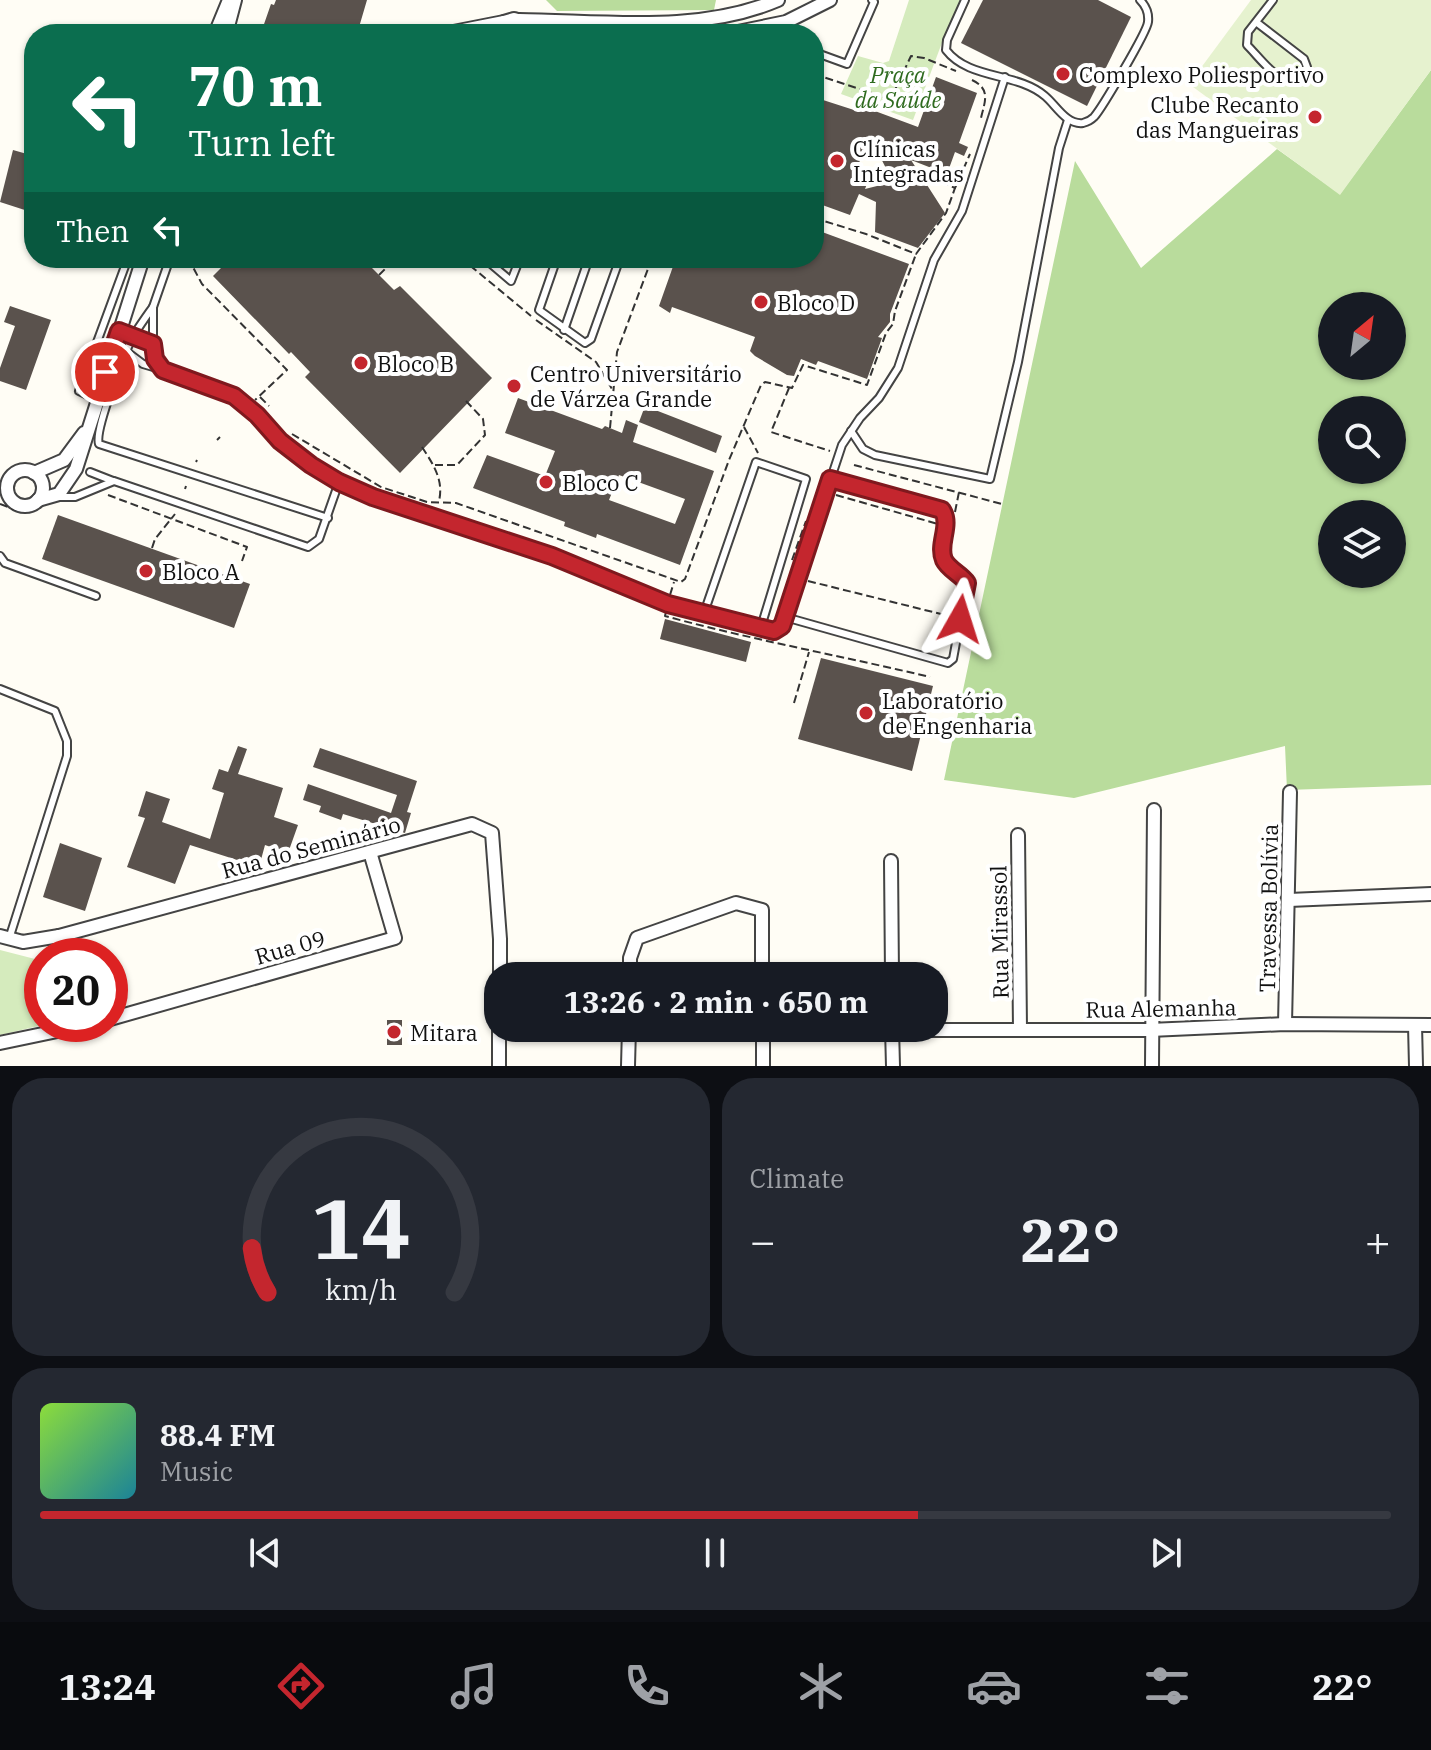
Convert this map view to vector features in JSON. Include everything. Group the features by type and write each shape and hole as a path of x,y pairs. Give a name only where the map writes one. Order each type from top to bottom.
{"street":[{"path":"220,24 232,0"},
{"path":"228,24 232,0"},
{"path":"494,24 519,20 701,20 741,13 778,0"},
{"path":"787,24 830,0"},
{"path":"519,20 525,24"},
{"path":"37,504 43,489 42,482 34,473 22,470 4,480 8,493 4,499 27,506 37,504 52,497 64,489 71,479 83,450 96,399 140,268"},
{"path":"34,473 64,460 88,427"},
{"name":"Travessa Bolívia","path":"1285,1024 1290,792"},
{"path":"1152,1066 1154,810"},
{"name":"Rua do Seminário","path":"5,937 23,942 59,936 472,824 492,833 500,962"},
{"name":"Rua Mirassol","path":"1018,835 1020,1029"},
{"name":"Rua 09","path":"128,1014 395,938 370,852"},
{"path":"891,861 892,962"},
{"path":"1289,900 1431,894"},
{"path":"630,962 637,938 736,903 762,910 762,962"},
{"name":"Rua Alemanha","path":"948,1029 1150,1030 1285,1024 1431,1025"},
{"path":"1415,1025 1416,1066"},
{"path":"0,1043 24,1038"},
{"path":"499,1042 499,1066"},
{"path":"628,1066 629,1042"},
{"path":"763,1042 763,1066"},
{"path":"892,1042 893,1066"}],"lane":[{"path":"824,56 847,64 874,2 872,0"},
{"path":"965,0 947,40 946,50 952,58 974,69 1037,90 1068,120 1084,123 1094,117 1144,36 1148,14 1140,0"},
{"path":"1256,22 1304,59 1307,67 1301,79 1292,82 1280,78 1247,45 1248,32 1273,0"},
{"path":"127,352 143,364 234,396 244,402 280,441 311,465 373,497 552,556 668,604 777,631 785,617 842,445 898,368 934,260 962,211 1005,77"},
{"path":"851,431 863,449 875,455 990,479 1018,362 1059,148 1068,120"},
{"path":"96,399 79,391 124,268"},
{"path":"167,268 153,307 127,352 98,429 97,442 328,518"},
{"path":"496,268 511,281 516,268"},
{"path":"554,268 539,310 585,343 589,343 616,268"},
{"path":"564,330 586,268"},
{"path":"153,307 155,359 163,370"},
{"path":"119,331 153,344"},
{"path":"704,613 756,462 806,479 761,627"},
{"path":"90,472 302,547 317,543 339,482"},
{"path":"785,617 950,663 967,583 944,561 946,519 942,510 830,479"},
{"path":"52,497 75,497 114,481"},
{"path":"0,556 5,563 96,596"},
{"path":"0,689 55,711 67,741 67,756 5,937"}],"path":[{"path":"824,77 887,98 893,94 909,58 924,58 982,85 986,96 981,119"},
{"path":"292,434 381,487 427,502 456,503 681,582 685,579 762,383 792,388 803,365 867,385 886,333 893,324 916,254 946,213 971,150"},
{"path":"919,172 955,188"},
{"path":"824,221 916,254"},
{"path":"193,268 202,284 287,370 255,400"},
{"path":"379,275 386,268"},
{"path":"610,428 617,352 648,268"},
{"path":"789,387 771,432 831,450 826,463"},
{"path":"259,396 269,406"},
{"path":"435,465 457,465 485,435 483,419 466,401"},
{"path":"743,426 758,452 756,462"},
{"path":"422,447 435,465 441,493 439,502"},
{"path":"854,465 1002,504"},
{"path":"104,494 247,547 242,561"},
{"path":"835,495 940,525"},
{"path":"4,499 16,510 37,504"},
{"path":"152,548 176,511"},
{"path":"792,561 807,519"},
{"path":"669,598 674,581"},
{"path":"806,581 960,619"},
{"path":"666,611 665,616 693,624 930,677"},
{"path":"794,703 809,651"}],"green space":[{"path":"546,0 716,0 714,10 557,11"},
{"name":"Praça da Saúde","path":"909,0 962,0 946,32 913,120 841,94 858,56 883,63 889,61"},
{"name":"Clube Recanto das Mangueiras","path":"1251,0 1431,0 1431,70 1340,195 1189,84"},
{"path":"1431,70 1431,785 1287,790 1285,746 1074,798 944,780 1075,161 1141,268 1277,149 1340,194"},
{"path":"0,950 24,956 24,1029 0,1035"}],"building":[{"path":"276,0 367,0 360,24 264,24 271,4 274,5"},
{"name":"Complexo Poliesportivo","path":"983,0 1098,0 1131,17 1087,106 961,43"},
{"name":"Clínicas Integradas","path":"936,77 977,93 959,143 968,147 964,156 955,152 947,174 911,160 945,213 918,248 875,232 876,202 859,194 850,215 824,206 824,100 854,110 856,104 918,127","holes":["869,135 893,182 865,189 872,171 858,166"]},
{"path":"13,150 24,153 24,210 0,202"},
{"name":"Bloco D","path":"824,233 909,264 890,314 890,322 878,337 882,338 867,379 818,361 816,365 801,359 794,376 787,375 750,351 755,337 672,307 670,313 659,306 672,268 824,268"},
{"name":"Bloco B","path":"221,268 372,268 394,290 400,286 492,378 400,473 305,377 310,372 213,276"},
{"path":"10,306 51,320 26,390 0,381 0,368 15,326 4,322"},
{"name":"Bloco C","path":"518,398 602,429 605,426 622,433 626,420 638,425 633,442 714,471 680,565 597,534 596,538 564,526 565,522 473,488 487,455 545,476 555,451 505,433","holes":["619,475 685,499 675,524 609,500"]},
{"path":"645,406 722,436 716,453 639,422"},
{"name":"Bloco A","path":"58,515 250,584 234,628 42,559"},
{"path":"665,619 751,642 746,662 660,639"},
{"name":"Laboratório de Engenharia","path":"821,658 933,686 912,771 798,739"},
{"path":"238,746 247,749 238,774 283,788 274,817 298,825 288,853 265,845 259,867 190,845 175,884 127,867 145,818 138,816 146,791 170,799 162,822 210,839 224,793 212,789 219,769 228,772"},
{"path":"320,748 417,781 407,812 411,813 405,833 343,814 341,820 319,812 321,806 303,800 308,784 391,813 397,795 313,767"},
{"path":"60,843 102,858 85,911 43,897"},
{"name":"Mitara","path":"387,1020 402,1020 402,1045 387,1045"}],"place":[{"name":"Complexo Poliesportivo","path":"1063,74"},
{"name":"Clube Recanto das Mangueiras","path":"1315,117"},
{"name":"Clínicas Integradas","path":"837,161"},
{"name":"Bloco D","path":"761,302"},
{"name":"Bloco B","path":"361,363"},
{"name":"Centro Universitário de Várzea Grande","path":"514,386"},
{"name":"Bloco C","path":"546,482"},
{"name":"Bloco A","path":"146,571"},
{"name":"Laboratório de Engenharia","path":"866,713"},
{"name":"Mitara","path":"394,1032"}],"route":[{"path":"105,372 119,331 153,344 155,359 163,370 244,402 280,441 326,476 373,497 552,556 668,604 774,631 782,626 830,479 942,510 946,514 944,561 967,583 960,619"}]}
